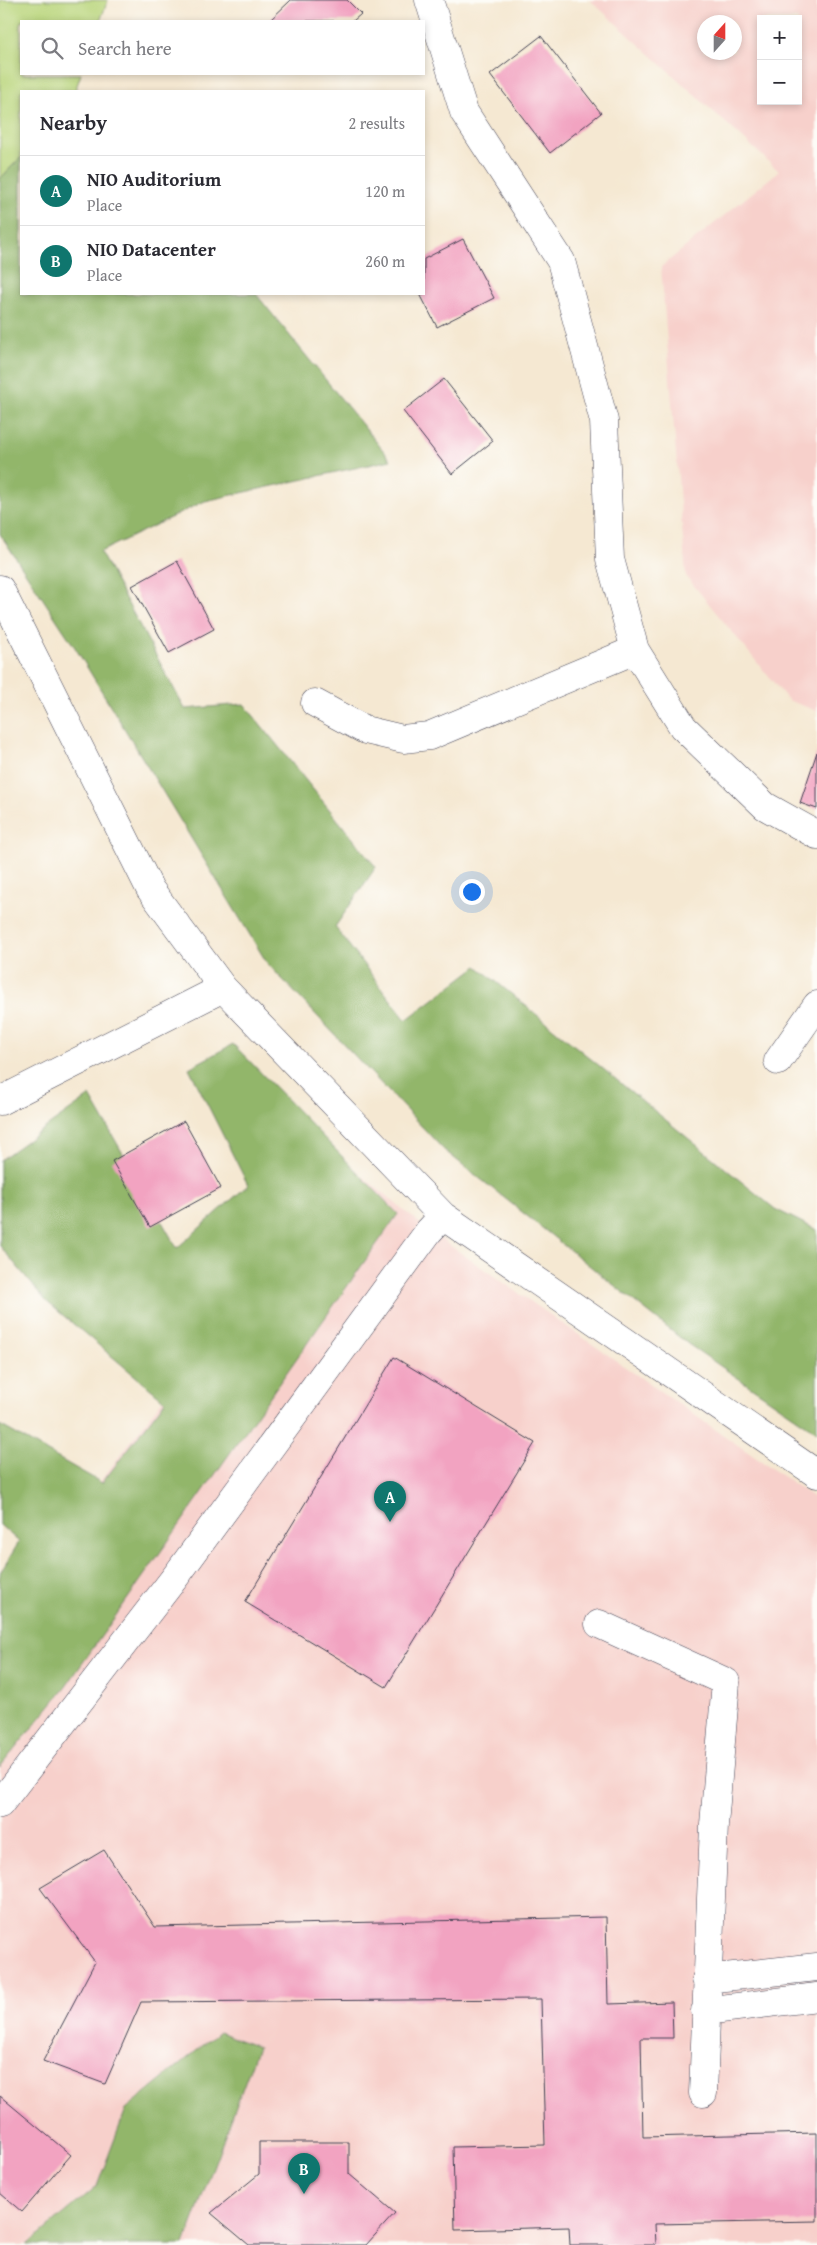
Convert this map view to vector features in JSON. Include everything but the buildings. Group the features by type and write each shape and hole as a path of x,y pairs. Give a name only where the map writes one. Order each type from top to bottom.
{"street":[{"path":"429,0 464,112 561,261 604,422 610,558 635,650 683,726 765,806 817,835"},
{"path":"2,595 150,889 223,988 443,1216 817,1474"},
{"path":"315,703 365,730 403,739 429,736 635,650"},
{"path":"0,1101 223,988"},
{"path":"778,1061 817,1005"},
{"path":"0,1804 170,1583 429,1231 443,1216"},
{"path":"599,1624 726,1682 714,1825 706,1980 703,2093"},
{"path":"706,1980 817,1967"},
{"path":"705,2011 817,1997"}],"shaded area":[{"path":"590,0 817,0 817,711 788,700 686,576 661,267 779,171"},
{"path":"344,1161 429,1231 817,1500 817,2245 0,2245 0,1613"}],"green space":[{"path":"0,0 108,0 100,20 20,20 20,75 81,75 75,90 20,90 20,158 0,179"},
{"path":"20,158 20,295 257,295 391,460 205,501 100,552 185,709 244,704 376,867 335,927 406,1020 477,966 775,1209 817,1230 817,1432 688,1344 444,1150 267,963 76,649 0,534 0,179"},
{"path":"233,1044 398,1214 65,1688 0,1767 0,1573 19,1542 0,1525 0,1425 102,1483 165,1401 46,1301 0,1246 0,1160 90,1096 177,1248 248,1185 189,1068"},
{"path":"219,2032 258,2047 184,2245 27,2245 97,2186 126,2109"}],"place":[{"name":"NIO Auditorium","path":"390,1522"},
{"name":"NIO Datacenter","path":"304,2194"}]}
